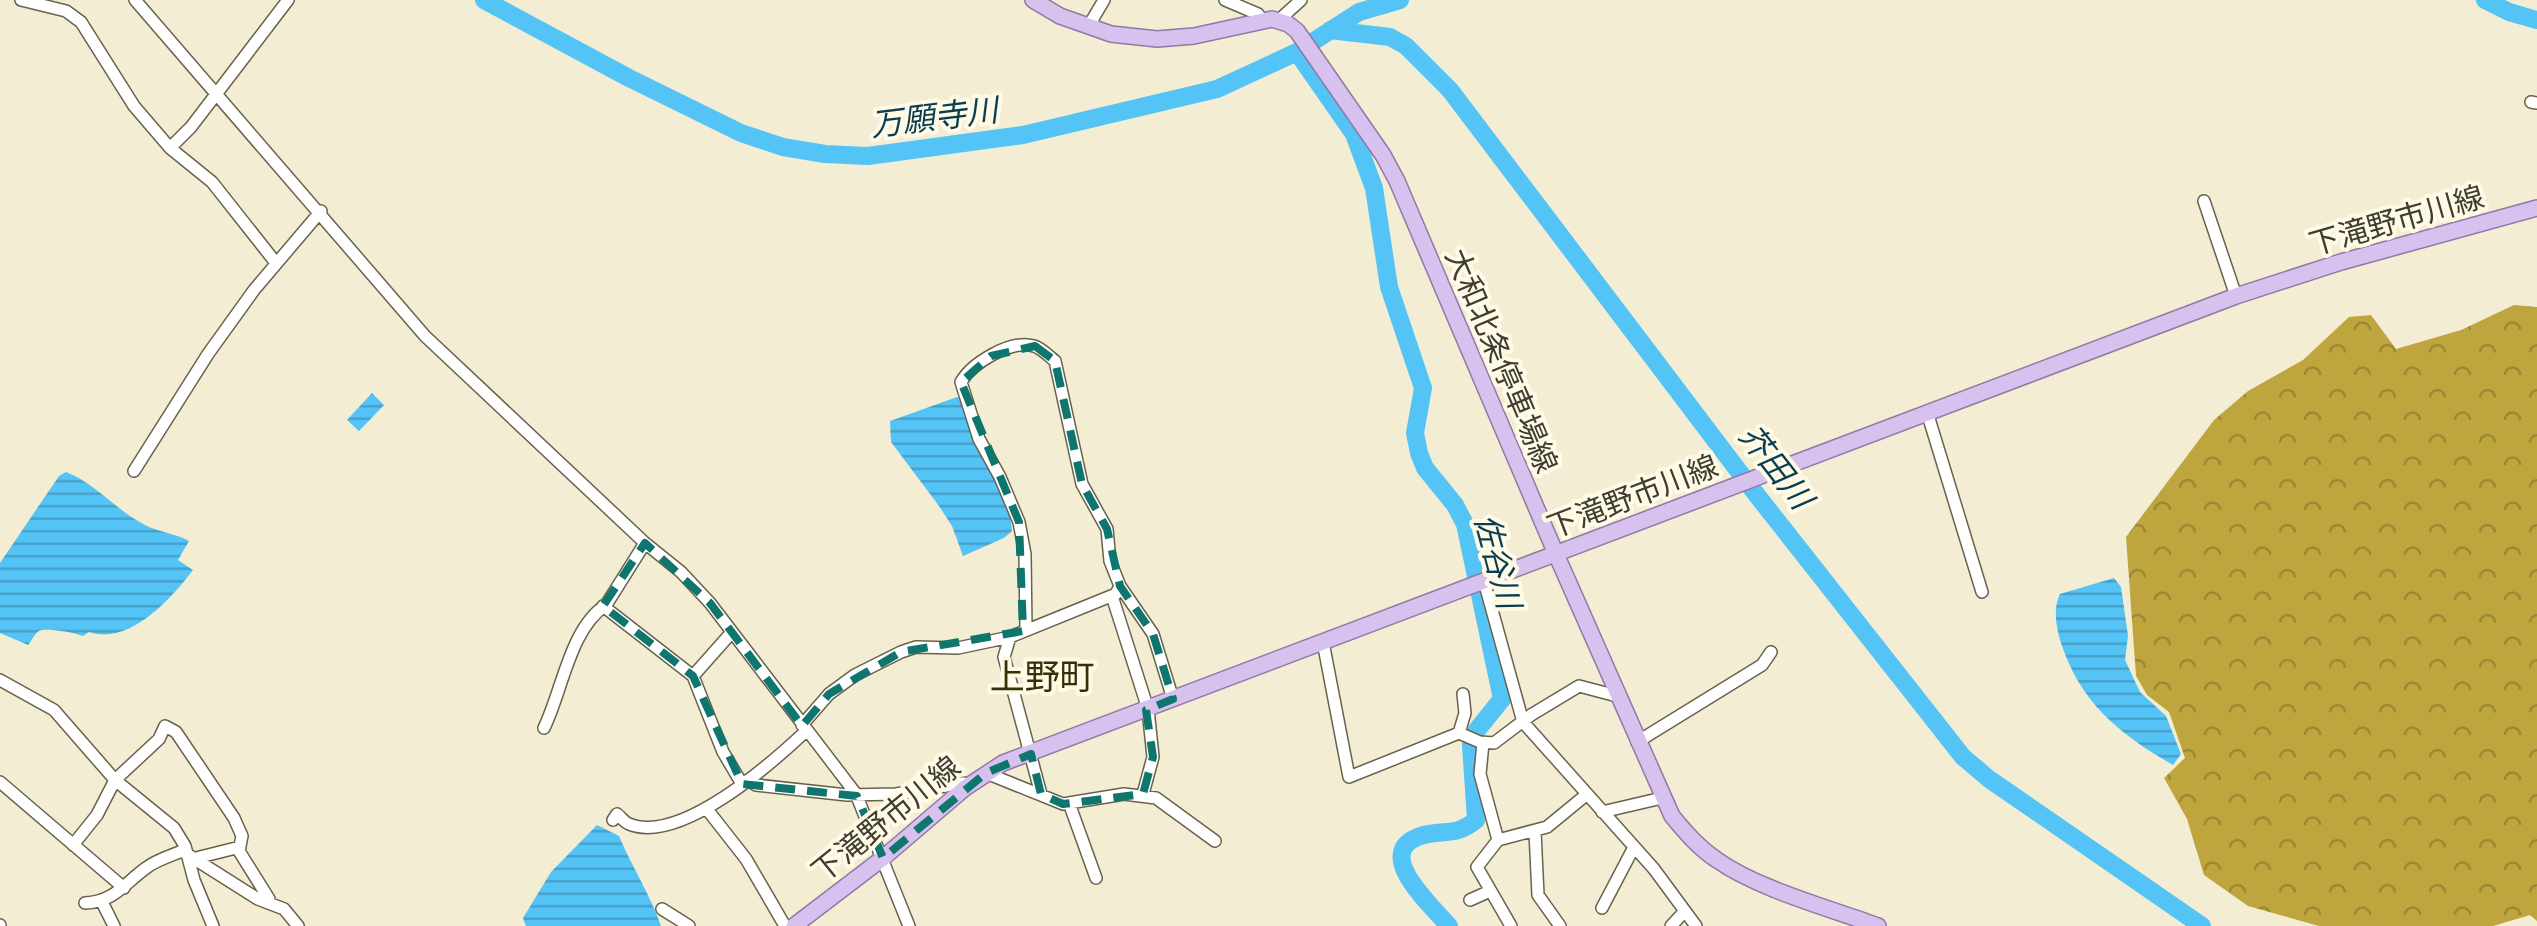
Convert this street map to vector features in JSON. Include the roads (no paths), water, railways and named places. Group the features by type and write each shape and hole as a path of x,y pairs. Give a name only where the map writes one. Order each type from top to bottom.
{"main road":[{"path":"1033,0 1110,34 1157,39 1194,36 1271,20"},
{"name":"大和北条停車場線","path":"1271,20 1288,24 1304,39 1397,181 1662,798 1694,842 1719,862 1749,878 1878,926"},
{"name":"下滝野市川線","path":"794,926 986,773 1030,754 2236,296 2341,262 2537,208"}],"street":[{"path":"21,0 66,10 81,22 134,106 170,148 212,182 276,263"},
{"path":"136,0 425,336 645,543 681,572 732,632 856,794 909,926"},
{"path":"147,13 158,0"},
{"path":"170,148 191,127 288,0"},
{"path":"1088,27 1104,0"},
{"path":"1225,0 1271,20 1301,0"},
{"path":"2204,201 2236,296"},
{"path":"134,470 208,354 276,263 321,211"},
{"path":"1026,630 1026,554 1019,522 1000,476 978,439 961,382 966,373 991,356 1018,345 1036,346 1055,360 1082,484 1107,529 1116,590 1148,709 1153,757 1143,794"},
{"path":"1927,412 1982,592"},
{"path":"544,728 570,656 645,543"},
{"path":"1479,583 1523,722 1634,847 1696,926"},
{"path":"613,820 617,814 629,824 652,826 674,822 706,808 746,782 804,728 829,694 901,652 916,647 958,648 1010,637 1116,590"},
{"path":"1116,590 1153,634 1173,700"},
{"path":"603,606 693,676 723,752 746,782 856,794 896,794 963,783 966,788"},
{"path":"693,676 732,632"},
{"path":"1010,637 1004,657 1041,794"},
{"path":"1323,642 1349,777 1459,732 1494,743 1579,686 1617,696"},
{"path":"1637,742 1762,665 1771,652"},
{"path":"0,680 54,710 115,780 174,828 191,855 214,926"},
{"path":"1459,732 1465,713 1463,694"},
{"path":"73,844 97,815 115,780 159,738 166,726 176,732 234,818 242,836 239,851 268,902"},
{"path":"1483,742 1480,774 1498,840"},
{"path":"986,773 1069,803 1143,794 1156,798 1215,841"},
{"path":"0,782 124,888"},
{"path":"1511,926 1477,867 1498,840 1535,832 1586,795"},
{"path":"1602,812 1662,798"},
{"path":"1069,803 1096,878"},
{"path":"706,808 746,859 785,926"},
{"path":"1535,832 1538,894 1560,926"},
{"path":"191,855 240,847"},
{"path":"1602,908 1634,847"},
{"path":"85,904 102,902 150,865 182,851 284,909 298,926"},
{"path":"1470,900 1490,891"},
{"path":"102,902 114,926"},
{"path":"662,909 689,926"},
{"path":"1671,926 1684,912"}],"water":[{"path":"372,393 384,405 359,431 347,420"},
{"path":"957,397 963,399 992,465 1012,531 963,556 952,526 891,442 890,421"},
{"path":"66,472 145,525 189,541 178,560 193,570 161,606 134,626 104,635 89,632 83,636 42,630 28,645 0,633 0,563 59,476"},
{"path":"2114,578 2121,587 2128,636 2125,660 2140,692 2166,716 2181,754 2173,765 2103,714 2078,682 2060,640 2056,611 2060,594"},
{"path":"597,825 619,836 661,926 526,926 523,918 551,872"}],"waterway":[{"name":"万願寺川","path":"484,0 741,133 783,147 868,156 1023,135 1217,89 1297,52 1359,12 1400,0"},
{"name":"万願寺川","path":"2485,0 2537,20"},
{"name":"芥田川","path":"1330,30 1390,37 1406,46 1450,90 1756,494 1963,757 2202,926"},
{"name":"佐谷川","path":"1297,52 1354,134 1374,188 1389,287 1423,388 1415,433 1419,453 1425,468 1465,524 1502,699 1477,730 1471,745 1476,820 1456,831 1424,835 1408,842 1402,853 1409,879 1449,926"}],"district":[{"name":"上野町","path":"1042,675"}]}
